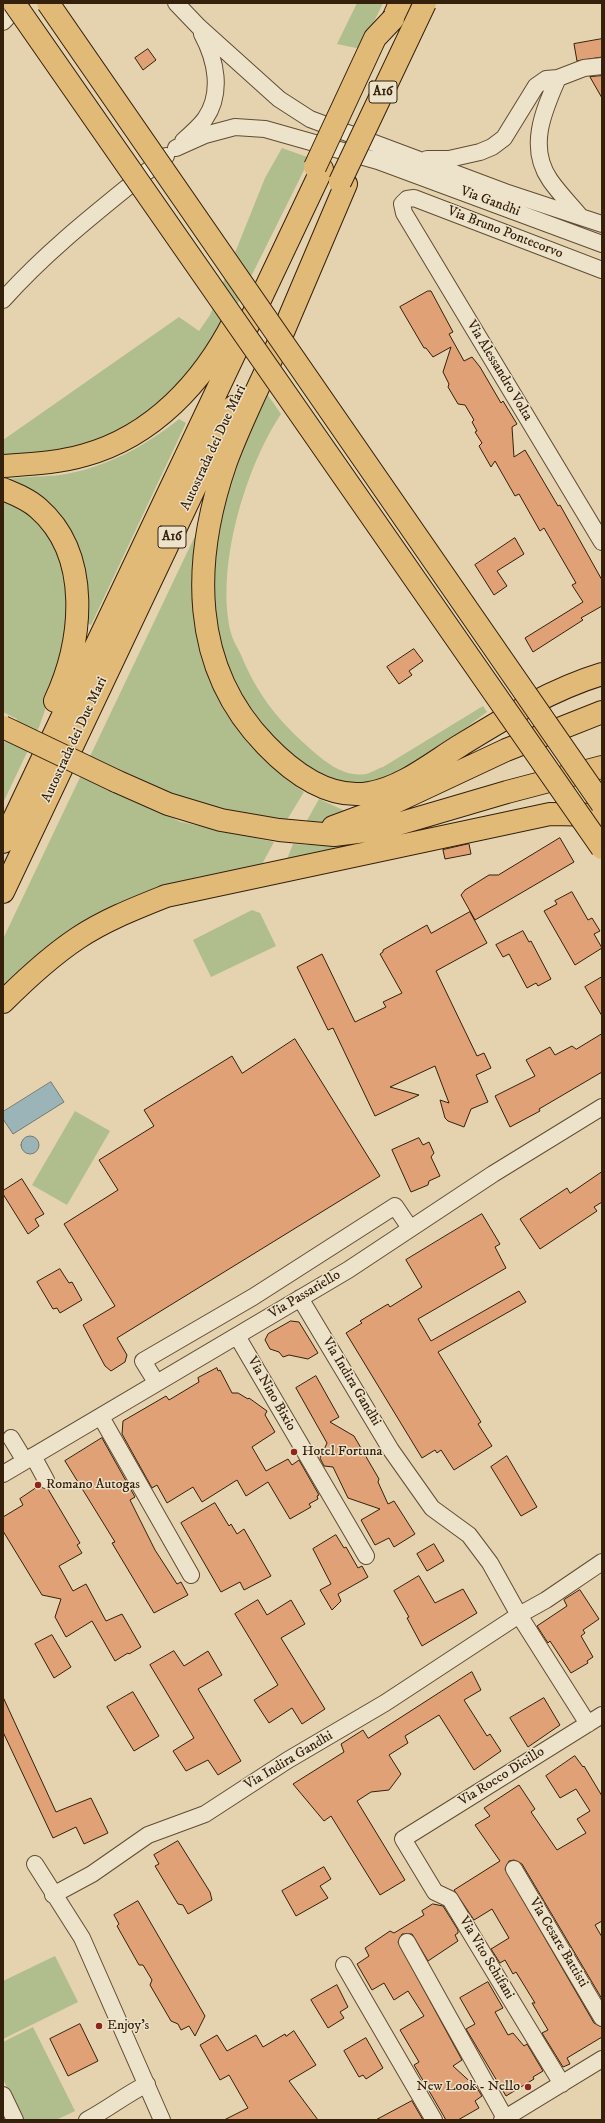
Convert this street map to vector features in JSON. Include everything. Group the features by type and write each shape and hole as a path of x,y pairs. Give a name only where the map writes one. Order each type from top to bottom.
{"highway":[{"path":"14,3 602,848"},
{"path":"3,1002 52,957 78,938 136,908 166,896 550,814 602,805 48,3"},
{"name":"Autostrada dei Due Mari","path":"3,892 343,183 425,3"},
{"path":"3,466 66,459 101,450 138,432 191,387 225,340 270,250 318,168 375,38 397,11"},
{"name":"Autostrada dei Due Mari","path":"3,842 318,168"},
{"path":"343,183 278,345 237,433 216,495 208,535 203,579 203,610 206,634 214,662 223,684 236,707 254,733 276,756 316,785 334,791 352,794 370,793 395,784 413,775 480,733 572,683 602,674"},
{"path":"3,489 21,497 37,507 60,534 67,547 72,563 77,604 76,628 65,675 3,813"},
{"path":"313,832 355,820 506,750 602,712"},
{"path":"3,727 168,804 221,820 279,830 334,835 381,829 508,792 602,767"},
{"path":"550,814 602,815"}],"street":[{"path":"3,22 21,3"},
{"path":"3,300 19,282 96,214 176,148 205,119 212,106 216,89 216,71 210,48 199,27 176,3"},
{"name":"Via Gandhi","path":"199,27 279,99 310,119 505,192 602,224"},
{"path":"417,159 449,159 480,152 492,147 504,138 536,86 546,79 558,78 584,68 602,66"},
{"path":"558,78 544,110 539,127 538,144 542,162 549,180 581,216"},
{"name":"Via Gandhi","path":"176,148 205,135 234,127 265,129 378,161 602,244"},
{"name":"Via Bruno Pontecorvo","path":"407,199 414,198 602,270"},
{"name":"Via Alessandro Volta","path":"407,199 402,204 404,213 602,542"},
{"path":"3,289 19,282"},
{"name":"Via Passariello","path":"3,1474 101,1417 156,1382 348,1270 493,1174 602,1107"},
{"path":"156,1382 143,1361 253,1297 395,1206 410,1228"},
{"name":"Via Indira Gandhi","path":"300,1298 391,1450 432,1508 469,1535 490,1563 519,1615 588,1724"},
{"name":"Via Nino Bixio","path":"237,1336 366,1556"},
{"path":"101,1417 191,1575"},
{"path":"11,1438 46,1480"},
{"name":"Via Indira Gandhi","path":"53,1895 92,1874 148,1835 205,1814 288,1760 385,1703 519,1615 546,1600 602,1562"},
{"name":"Via Rocco Dicillo","path":"403,1840 602,1715"},
{"name":"Via Vito Schifani","path":"403,1840 435,1892 450,1899 562,2084"},
{"path":"35,1864 53,1895 82,1938 162,2120"},
{"name":"Via Cesare Battisti","path":"514,1869 602,2018"},
{"path":"407,1942 504,2119 602,2059"},
{"path":"344,1965 434,2120"},
{"path":"87,2120 108,2109 123,2096 147,2084"},
{"path":"3,2095 15,2120"}],"green space":[{"path":"357,3 383,3 361,49 337,44"},
{"path":"282,148 310,158 220,339 199,372 118,439 3,463 3,440 179,317 199,331 210,315 265,178"},
{"path":"265,391 281,414 268,436 245,490 236,520 230,550 227,579 227,607 231,633 247,669 260,693 295,735 319,756 341,770 357,774 366,774 383,767 483,706 487,712 411,768 361,789 307,773 244,711 212,631 214,547 231,476"},
{"path":"179,419 186,423 91,625 85,623 84,575 8,480 77,472 108,462 152,439"},
{"path":"3,498 23,507 47,528 68,571 64,657 39,727 3,803 3,741 7,742 17,719 3,712"},
{"path":"196,537 197,566 252,745 285,778 304,792 285,823 237,817 182,799 119,769 110,791 181,822 274,842 261,866 198,877 168,887 3,989 3,939 194,538"},
{"path":"319,799 343,810 357,813 334,823 305,824"},
{"path":"293,844 348,847 287,859"},
{"path":"252,910 260,913 276,946 211,977 193,940"},
{"path":"75,1111 110,1131 67,1205 32,1185"},
{"path":"55,1956 78,2002 3,2039 3,1981"},
{"path":"33,2027 75,2111 56,2120 23,2120 3,2079 3,2042"}],"water":[{"path":"51,1082 64,1102 13,1134 3,1119 3,1112"},
{"path":"30,1136 36,1139 39,1145 36,1151 30,1154 24,1151 21,1145 24,1139"}],"building":[{"path":"602,39 602,57 577,61 574,44"},
{"path":"148,49 156,60 143,70 135,58"},
{"path":"602,76 602,98 590,77"},
{"path":"428,291 431,291 453,332 449,334 464,361 472,357 480,367 501,403 503,401 517,424 512,427 514,457 525,450 558,506 560,505 602,580 602,606 581,618 583,620 533,652 525,638 583,602 572,585 576,583 544,528 540,531 519,494 515,496 495,461 491,467 479,446 482,443 475,432 477,431 472,422 474,420 465,405 458,404 448,387 449,384 443,372 451,347 433,357 426,348 424,348 400,307"},
{"path":"515,538 524,554 497,571 507,586 494,595 475,565"},
{"path":"414,649 423,661 409,671 412,675 399,684 387,667"},
{"path":"560,838 574,862 475,920 461,895 465,890 489,875 498,875"},
{"path":"469,844 471,854 445,859 443,850"},
{"path":"572,892 588,920 592,918 600,931 594,934 602,948 575,965 544,911 557,904 555,901"},
{"path":"470,912 487,943 436,971 477,1056 484,1053 491,1068 476,1075 488,1102 471,1109 464,1127 448,1121 445,1118 440,1100 449,1103 435,1066 390,1087 419,1095 375,1116 333,1028 328,1030 297,967 322,954 355,1022 386,1007 383,1002 402,993 380,954 383,950 427,925 431,933"},
{"path":"523,931 529,942 531,941 551,979 538,986 536,983 527,988 509,954 503,957 496,945"},
{"path":"602,977 602,1016 585,987"},
{"path":"602,1034 602,1072 539,1109 540,1111 510,1127 495,1096 535,1076 526,1060 550,1047 555,1055 572,1046 576,1049"},
{"path":"295,1039 380,1176 117,1338 127,1355 125,1362 111,1371 105,1366 83,1325 115,1306 64,1224 118,1190 99,1160 154,1126 144,1110 232,1056 242,1073"},
{"path":"419,1138 423,1145 429,1142 434,1153 431,1157 440,1176 429,1181 428,1185 411,1192 392,1150"},
{"path":"602,1172 602,1202 594,1207 597,1211 540,1249 520,1219 567,1188 570,1193"},
{"path":"22,1179 44,1214 35,1219 39,1226 28,1234 3,1194 3,1191"},
{"path":"482,1214 500,1244 495,1247 506,1268 418,1319 431,1341 519,1291 526,1302 438,1352 481,1422 478,1424 492,1446 454,1470 441,1450 437,1453 435,1450 422,1458 346,1333 362,1323 360,1321 388,1304 390,1307 422,1287 406,1260"},
{"path":"60,1269 69,1283 72,1282 82,1300 60,1313 57,1308 53,1309 37,1282"},
{"path":"291,1321 299,1322 318,1353 308,1359 289,1355 283,1357 279,1352 270,1349 265,1340 268,1334"},
{"path":"217,1368 218,1371 220,1370 232,1393 238,1393 248,1399 249,1398 267,1411 265,1415 275,1432 252,1447 266,1471 288,1459 292,1465 299,1460 319,1495 317,1496 318,1499 309,1504 311,1507 290,1519 268,1482 246,1496 237,1480 202,1502 193,1487 167,1503 157,1485 152,1488 122,1434 123,1421 166,1396 169,1400 199,1382 198,1378"},
{"path":"316,1376 339,1417 330,1422 354,1436 379,1479 378,1482 388,1504 394,1501 415,1534 394,1547 389,1538 375,1545 361,1520 380,1509 348,1498 333,1467 324,1466 320,1458 327,1443 296,1388"},
{"path":"102,1438 135,1497 130,1500 155,1550 177,1584 181,1582 188,1595 154,1613 112,1543 115,1542 65,1461"},
{"path":"507,1456 537,1507 521,1516 491,1467"},
{"path":"39,1486 48,1489 80,1543 77,1545 82,1553 59,1566 73,1591 86,1584 106,1621 122,1614 141,1647 115,1661 92,1621 66,1637 55,1617 61,1599 42,1595 3,1531 3,1517 23,1505 20,1499"},
{"path":"215,1503 229,1526 231,1524 237,1534 244,1529 271,1576 244,1590 240,1582 221,1592 181,1523"},
{"path":"336,1535 344,1548 346,1547 358,1568 362,1566 368,1577 338,1594 341,1601 332,1610 320,1590 331,1584 313,1549"},
{"path":"434,1544 444,1561 427,1571 417,1554"},
{"path":"419,1576 435,1603 463,1589 477,1613 422,1646 407,1618 409,1617 394,1591"},
{"path":"580,1590 599,1619 583,1630 585,1633 581,1636 593,1657 587,1661 588,1663 571,1673 550,1641 548,1643 537,1626 567,1606 564,1600"},
{"path":"258,1600 267,1615 291,1600 305,1624 281,1638 325,1709 302,1724 292,1708 269,1723 254,1700 278,1685 235,1614"},
{"path":"52,1635 71,1667 54,1678 35,1644"},
{"path":"174,1651 184,1666 208,1651 222,1675 198,1689 241,1761 218,1775 208,1760 186,1771 173,1751 194,1738 150,1665"},
{"path":"472,1672 481,1690 464,1700 487,1736 490,1734 501,1751 474,1770 439,1715 405,1736 408,1743 389,1755 401,1774 389,1790 371,1792 357,1801 405,1880 380,1895 331,1816 324,1821 293,1784 344,1752 341,1744 363,1730 368,1738"},
{"path":"133,1692 159,1736 134,1751 107,1707"},
{"path":"3,1697 56,1812 91,1798 108,1833 84,1844 76,1827 53,1838 3,1732"},
{"path":"544,1698 560,1725 528,1747 510,1718"},
{"path":"575,1756 583,1767 584,1766 602,1796 602,1921 595,1925 602,1937 602,1999 522,1864 514,1860 509,1861 505,1869 594,2023 602,2027 602,2037 567,2058 570,2064 563,2067 542,2033 548,2030 532,2003 535,2003 516,1972 513,1974 505,1960 500,1963 491,1949 509,1938 492,1909 474,1920 454,1890 500,1861 475,1825 490,1816 484,1808 519,1785 535,1809 531,1812 557,1850 586,1833 577,1819 590,1811 576,1789 560,1798 546,1776"},
{"path":"178,1841 210,1892 212,1900 188,1914 183,1905 178,1904 155,1866 159,1864 154,1855"},
{"path":"324,1867 331,1879 320,1886 328,1898 296,1916 282,1891"},
{"path":"138,1901 205,2016 195,2036 189,2026 181,2030 178,2024 171,2021 150,1985 152,1980 143,1965 139,1965 117,1926 119,1924 114,1915"},
{"path":"433,1904 443,1906 458,1930 458,1933 455,1935 458,1941 428,1961 412,1934 402,1934 398,1942 462,2060 453,2066 477,2088 482,2096 475,2101 479,2108 458,2120 446,2120 414,2065 419,2062 400,2030 424,2016 408,1991 394,2000 384,1983 372,1990 357,1964 369,1956 365,1948 390,1931 394,1933 424,1915 422,1911"},
{"path":"488,1982 503,2008 495,2012 508,2035 513,2033 524,2046 527,2044 543,2071 533,2077 534,2079 506,2096 466,2029 475,2024 460,1998"},
{"path":"337,1985 348,2007 340,2012 344,2018 328,2028 311,2000"},
{"path":"80,2024 98,2061 68,2076 50,2039"},
{"path":"294,2031 316,2065 289,2081 318,2120 224,2120 248,2108 229,2075 220,2080 200,2045 217,2035 227,2051 256,2035 263,2047 285,2034 286,2036"},
{"path":"366,2038 383,2068 366,2079 363,2075 359,2077 344,2051"},
{"path":"412,2101 423,2120 376,2120"}],"place":[{"name":"Hotel Fortuna","path":"294,1452"},
{"name":"Romano Autogas","path":"38,1485"},
{"name":"Enjoy's","path":"99,2026"},
{"name":"New Look - Nello","path":"528,2087"}]}
